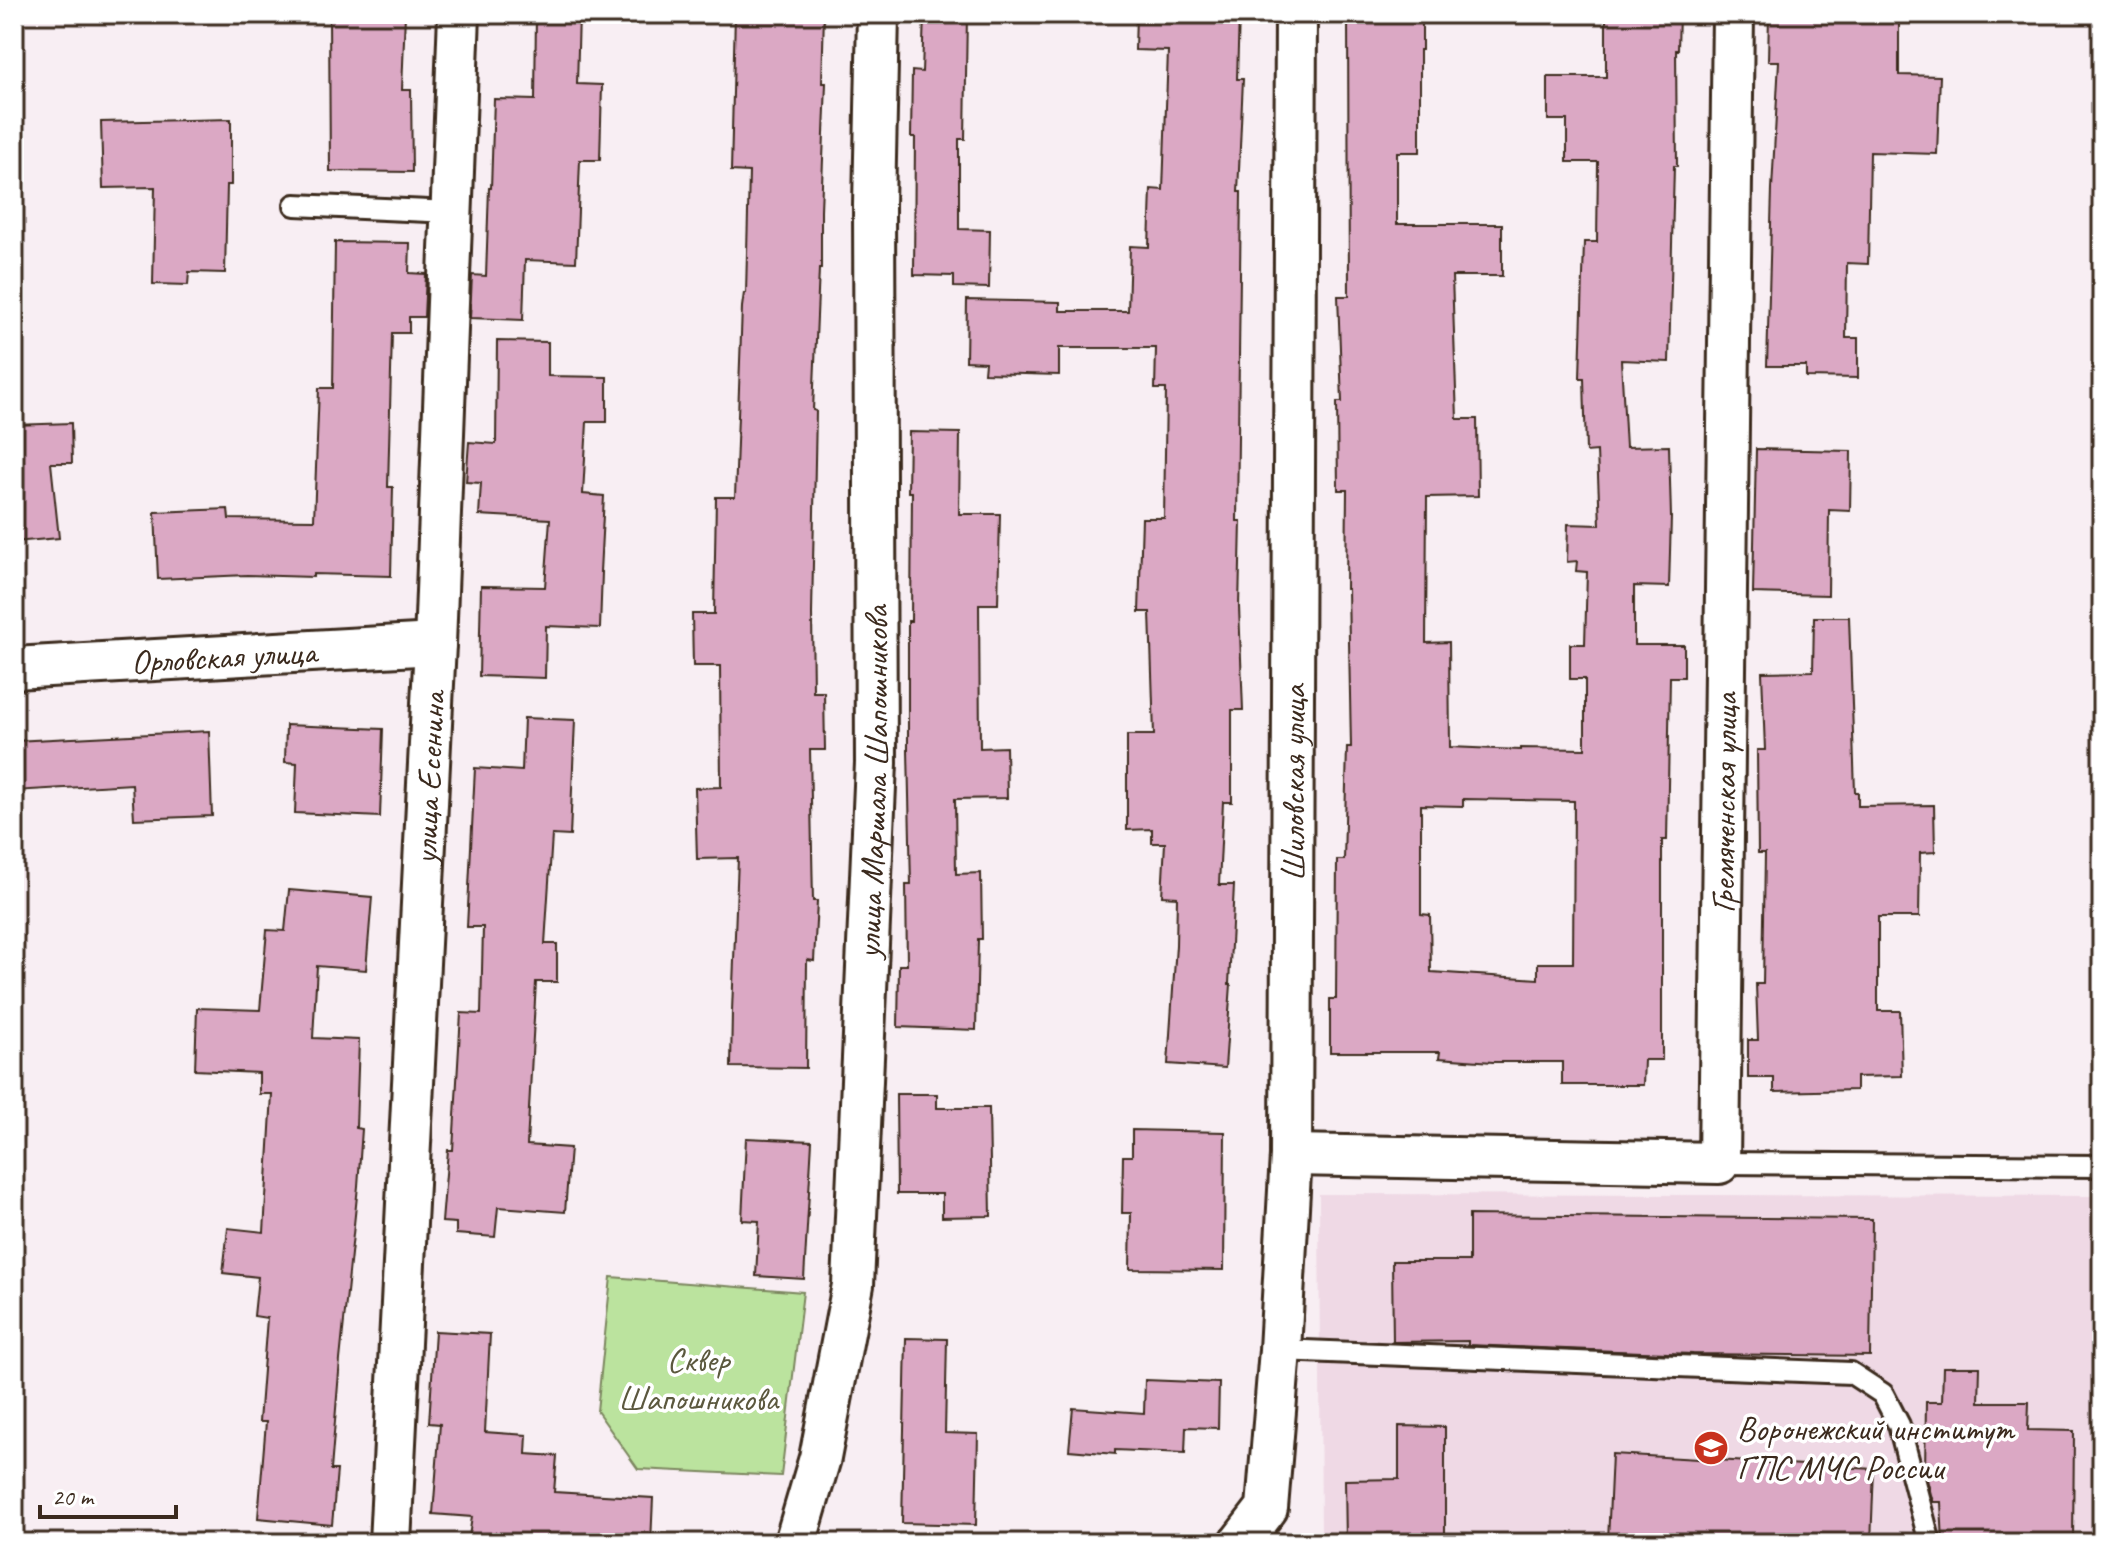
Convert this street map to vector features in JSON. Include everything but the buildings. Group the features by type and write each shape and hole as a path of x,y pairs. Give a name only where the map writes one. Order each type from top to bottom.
{"street":[{"name":"улица Есенина","path":"390,1543 435,644 459,14"},
{"name":"улица Маршала Шапошникова","path":"795,1543 820,1458 853,1285 876,763 874,205 878,14"},
{"name":"Шиловская улица","path":"1240,1543 1267,1508 1291,1155 1296,14"},
{"name":"Гремяченская улица","path":"1719,1163 1733,14"},
{"name":"Орловская улица","path":"14,668 435,644"},
{"path":"1291,1155 1719,1163"}],"lane":[{"path":"295,205 451,212"},
{"path":"1719,1163 2102,1166"},
{"path":"1280,1350 1851,1373 1883,1394 1899,1425 1930,1543"}],"shaded area":[{"name":"Воронежский институт ГПС МЧС России","path":"1319,1194 2102,1196 2102,1543 1321,1543"}],"green space":[{"name":"Сквер Шапошникова","path":"611,1277 803,1292 781,1476 638,1469 597,1411"}],"place":[{"name":"Воронежский институт ГПС МЧС России","path":"1711,1448"}]}
